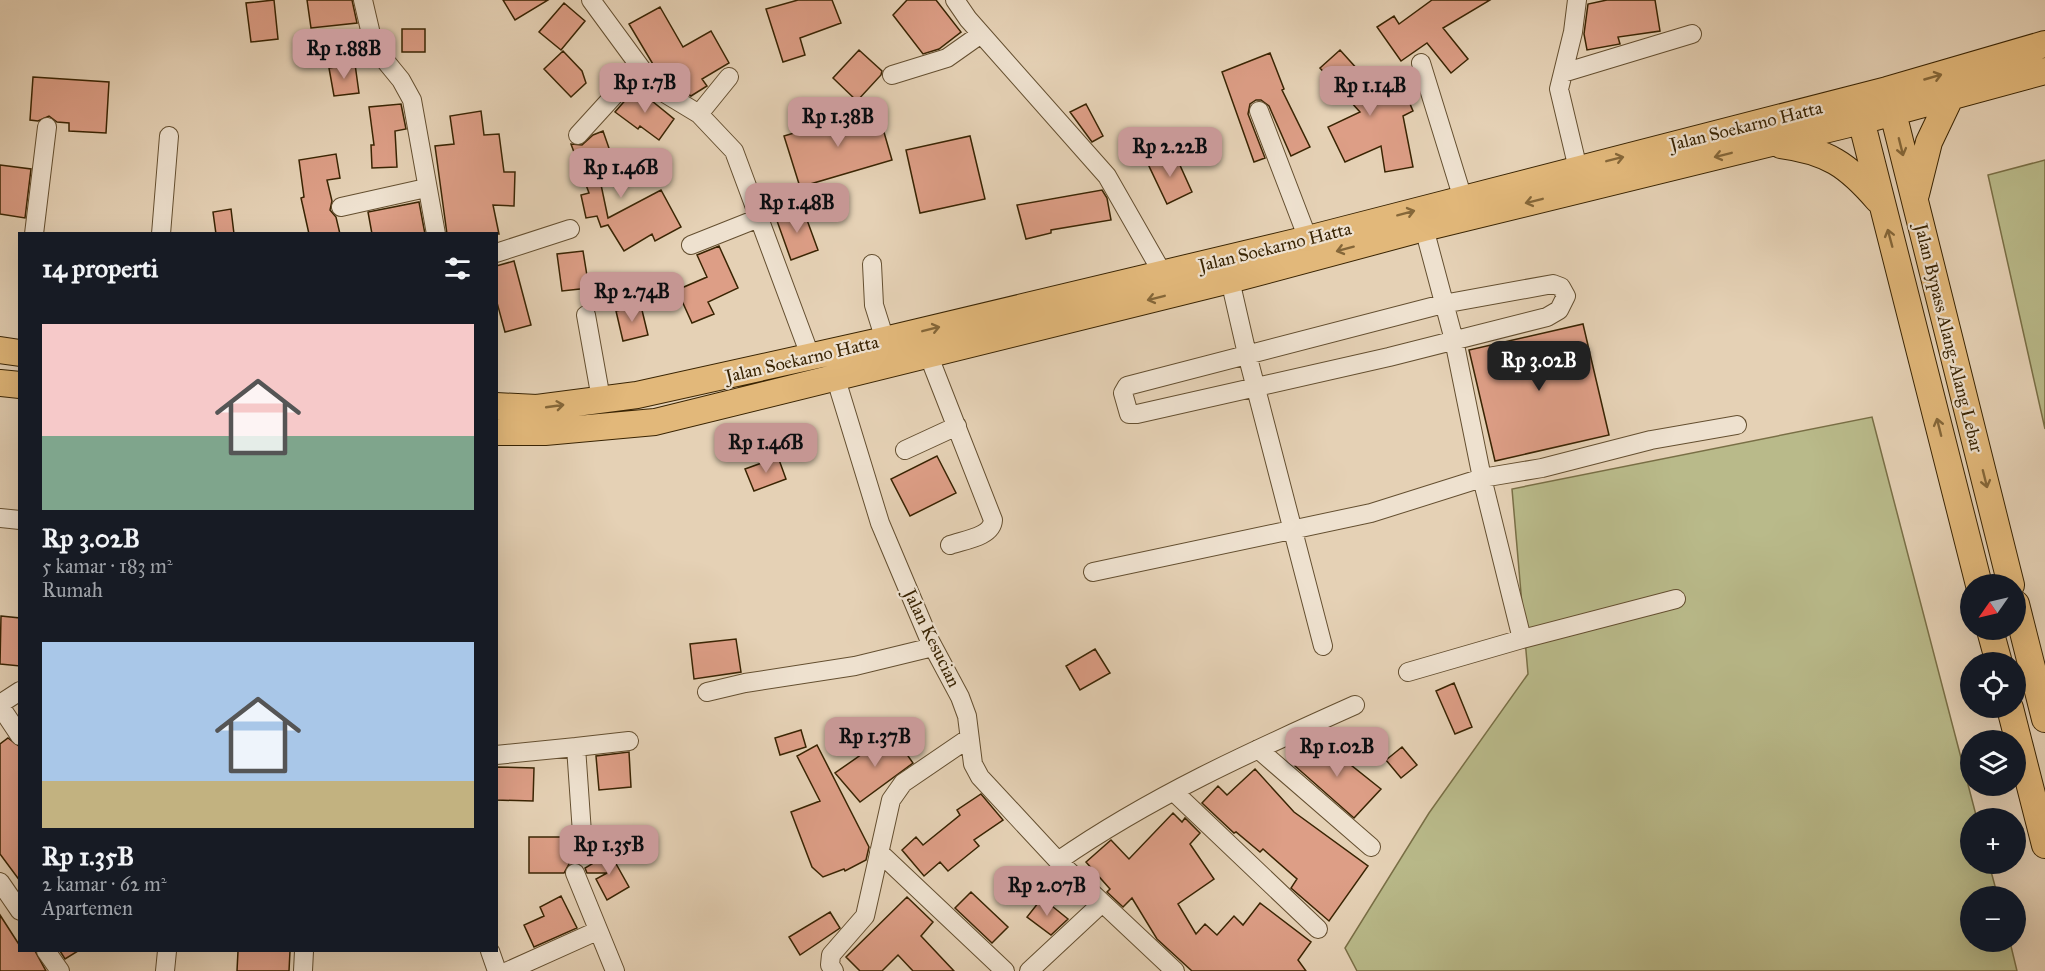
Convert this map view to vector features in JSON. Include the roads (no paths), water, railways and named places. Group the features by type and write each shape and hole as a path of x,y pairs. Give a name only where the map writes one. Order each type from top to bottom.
{"highway":[{"name":"Jalan Soekarno Hatta","path":"498,405 537,408 637,395 811,358 1308,239 1578,169 1859,110 1890,102 2045,44"},
{"name":"Jalan Soekarno Hatta","path":"1890,102 1950,98 2045,71"},
{"path":"1915,202 1922,166 1950,98"},
{"name":"Jalan Bypass Alang-Alang Lebar","path":"1890,102 2008,574"},
{"name":"Jalan Soekarno Hatta","path":"498,432 545,432 655,422 1230,280 1424,228 1770,143 1859,110"},
{"name":"Jalan Bypass Alang-Alang Lebar","path":"1859,110 1976,574"},
{"path":"1770,143 1804,148 1835,159 1856,174 1881,202"},
{"path":"0,350 18,353"},
{"path":"0,383 18,385"},
{"path":"2025,640 2045,719"},
{"path":"2013,718 2045,845"}],"street":[{"path":"363,0 374,46 401,80 412,100 436,232"},
{"path":"591,0 640,67 661,90 699,114 735,151 811,358"},
{"path":"955,0 981,34 1107,176 1163,274"},
{"path":"1577,0 1574,32 1559,89 1578,169"},
{"path":"892,75 946,58 981,34"},
{"path":"1563,73 1692,34"},
{"path":"1421,63 1463,199"},
{"path":"578,135 640,67"},
{"path":"699,114 729,77"},
{"path":"1259,111 1308,239"},
{"path":"34,232 47,127"},
{"path":"160,232 169,136"},
{"path":"341,207 426,188"},
{"path":"691,245 759,218"},
{"path":"1424,228 1454,340 1482,478 1522,639"},
{"path":"498,252 570,229"},
{"path":"872,264 874,305 885,340"},
{"path":"1230,280 1323,646"},
{"path":"1553,284 1561,287 1566,296 1559,310 1547,317 1454,340 1137,414 1129,414 1125,407 1123,393 1127,387 1443,304 1553,284"},
{"path":"586,315 602,399"},
{"path":"928,354 993,520 993,526 986,532 950,545"},
{"name":"Jalan Kesucian","path":"835,376 880,523 933,647 960,697 967,716 973,764 980,777 1101,904 1175,971"},
{"path":"1094,572 1371,513 1482,478 1542,468 1651,440 1737,425"},
{"path":"905,450 957,426"},
{"path":"0,518 18,520"},
{"path":"1408,672 1522,639 1676,600"},
{"path":"707,692 745,683 855,666 933,647"},
{"path":"18,692 0,705 18,733"},
{"path":"1058,861 1113,824 1258,748 1355,705"},
{"path":"834,971 830,965 831,955 865,916 891,800 903,783 969,738"},
{"path":"498,755 629,741"},
{"path":"576,747 582,833"},
{"path":"1258,748 1371,847"},
{"path":"1174,792 1318,929"},
{"path":"879,852 1005,971"},
{"path":"575,873 597,932 615,971"},
{"path":"0,882 18,908"},
{"path":"1029,971 1101,904"},
{"path":"508,971 597,932"},
{"path":"47,952 60,971"},
{"path":"165,971 167,952"},
{"path":"303,971 304,952"},
{"path":"490,952 497,971"}]}
